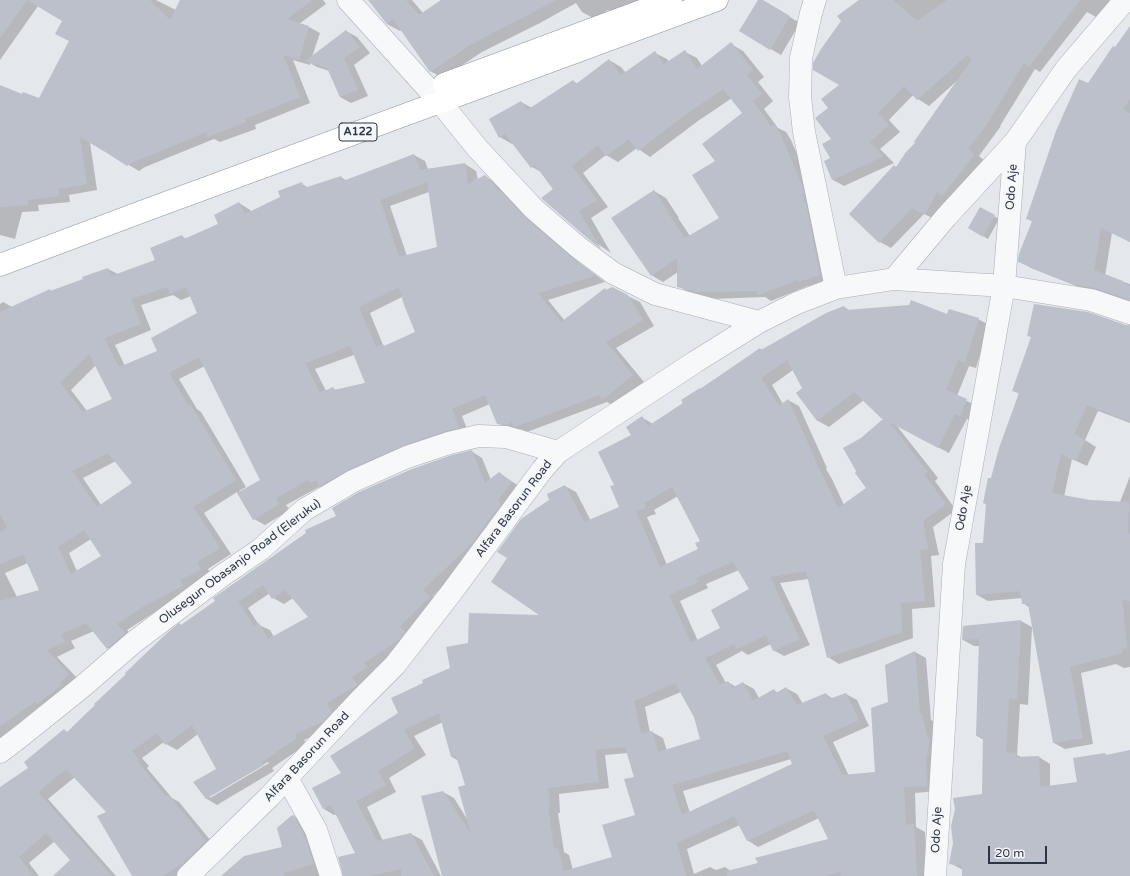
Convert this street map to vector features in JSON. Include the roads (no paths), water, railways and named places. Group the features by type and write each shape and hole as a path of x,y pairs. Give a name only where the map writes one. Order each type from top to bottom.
{"highway":[{"name":"A122","path":"0,265 435,95 671,0"},
{"name":"A122","path":"0,249 435,95 717,0"}],"street":[{"path":"348,0 435,95 478,149 534,209 578,246 613,273 655,294 759,322"},
{"path":"815,0 801,58 800,97 805,139 836,288"},
{"name":"Odo Aje","path":"894,279 946,217 1015,142 1066,69 1120,6 1127,0"},
{"name":"Odo Aje","path":"935,876 954,564 1004,286 1015,142"},
{"name":"Alfara Basorun Road","path":"188,876 270,797 361,699 395,665 442,605 538,476 558,452 759,322 797,303 836,288 894,279 1004,286 1091,300 1130,313"},
{"name":"Olusegun Obasanjo Road (Eleruku)","path":"0,752 76,692 140,638 223,575 261,549 304,510 353,481 407,457 478,436 506,437 558,452"},
{"path":"287,778 316,830 331,876"}]}
